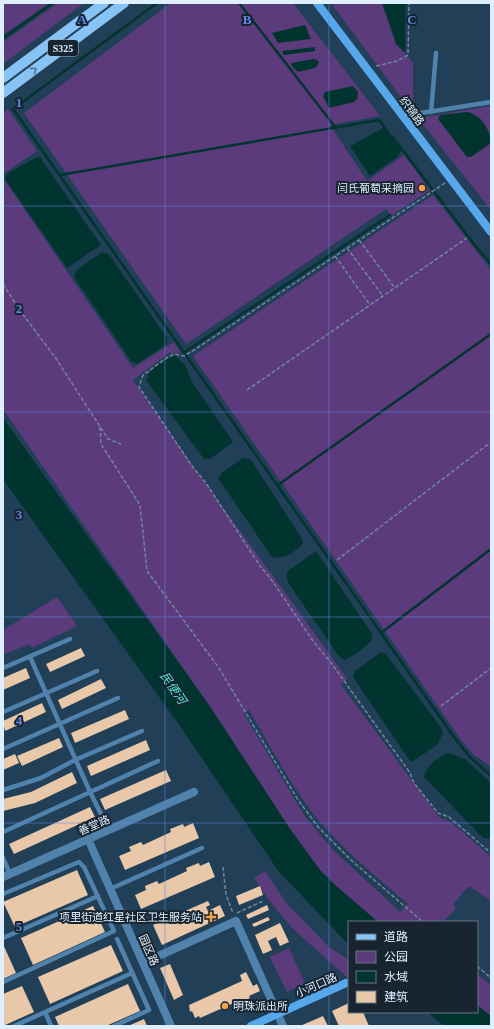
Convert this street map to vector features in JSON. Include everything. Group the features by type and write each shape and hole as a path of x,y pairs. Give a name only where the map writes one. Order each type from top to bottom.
{"main road":[{"name":"S325","path":"3,78 104,3"},
{"name":"S325","path":"3,93 124,3"}],"street":[{"name":"织锦路","path":"316,3 491,232"},
{"name":"善堂路","path":"7,876 194,792"},
{"name":"园区路","path":"88,839 171,1026"},
{"path":"143,963 236,921 283,1026"},
{"name":"小河口路","path":"251,1026 346,983"}],"lane":[{"path":"431,112 436,53"},
{"path":"402,116 491,102"},
{"path":"3,668 70,639"},
{"path":"30,657 75,760 109,830"},
{"path":"3,712 97,671"},
{"path":"3,749 118,698"},
{"path":"3,790 41,778 75,760 142,732"},
{"path":"3,832 158,761"},
{"path":"110,889 202,848"},
{"path":"3,858 7,876"},
{"path":"3,894 79,862 84,867 114,931 3,982"},
{"path":"3,938 98,896"},
{"path":"114,1026 149,1010 117,939"},
{"path":"14,1026 132,973"},
{"path":"45,1012 51,1026"}],"path":[{"path":"366,69 397,61 408,55 409,3"},
{"path":"450,180 190,353 184,356 174,354 168,357 143,375 139,387 192,466 206,483 260,566 271,579 313,641 341,677 410,773 414,783 438,813 449,817 491,853"},
{"path":"247,390 467,238"},
{"path":"359,240 395,288"},
{"path":"347,248 383,296"},
{"path":"336,256 370,305"},
{"path":"3,284 21,312 55,357 108,439 121,444"},
{"path":"100,427 100,444 140,504 147,571 219,668 298,800 319,828 352,861 422,921"},
{"path":"336,560 491,442"},
{"path":"441,706 491,668"},
{"path":"223,867 226,895 234,914 264,901"},
{"path":"478,967 491,978"}],"green space":[{"path":"3,3 49,3 3,35"},
{"path":"58,3 84,3 3,64 3,42"},
{"path":"171,3 293,3 380,116 330,125 367,181 404,155 430,190 391,216 386,209 186,344 24,113"},
{"path":"331,3 406,3 405,53 413,63 413,104 406,104"},
{"path":"491,106 491,210 418,118"},
{"path":"8,109 37,151 3,174 3,113"},
{"path":"3,178 133,368 174,342 181,353 169,353 133,380 198,473 347,679 341,685 439,817 451,822 491,857 491,901 469,886 453,904 456,909 443,921 377,921 320,870 290,829 211,708 3,409","holes":["249,710 283,768 311,810 331,834 352,855 408,904 400,912 332,849 304,815 244,714"]},
{"path":"433,195 491,270 491,767 472,753 462,741 193,356"},
{"path":"57,597 77,626 32,648 29,644 3,655 3,630"},
{"path":"265,871 287,904 329,947 348,959 348,978 292,928 268,899 254,878"},
{"path":"289,948 305,983 287,992 270,957"},
{"path":"478,975 491,985 491,1016 478,1006"}],"water":[{"path":"382,3 406,3 405,53 396,44"},
{"path":"305,25 311,39 278,43 272,33"},
{"path":"315,47 315,51 284,55 282,51"},
{"path":"313,59 317,60 319,63 315,68 298,72 291,65 292,63"},
{"path":"353,86 358,92 357,99 354,102 329,108 323,96 325,92"},
{"path":"466,112 476,115 484,123 489,133 491,143 471,157 467,157 438,119 440,115"},
{"path":"385,127 402,150 396,158 370,176 350,146"},
{"path":"39,156 101,245 67,268 5,179 8,173"},
{"path":"101,253 107,253 111,257 167,338 167,344 137,364 131,361 74,277 76,270"},
{"path":"175,356 185,365 192,382 233,442 210,459 204,459 146,380 158,365"},
{"name":"民便河","path":"3,418 211,708 290,829 320,870 377,921 348,921 348,944 279,872 182,729 3,479"},
{"path":"243,458 251,460 301,537 303,543 297,549 285,556 276,558 272,557 218,478 223,472"},
{"path":"316,551 372,634 372,640 366,646 356,654 344,660 338,655 289,584 286,576 288,571"},
{"path":"381,652 386,654 443,732 438,744 412,762 407,757 353,677 355,671"},
{"path":"449,753 465,759 491,783 490,839 483,838 424,777 430,765 441,756"},
{"path":"478,1006 491,1016 491,1026 444,1026 428,1013 478,1013"}],"building":[{"path":"81,648 85,656 50,672 46,664"},
{"path":"26,668 30,678 3,690 3,678"},
{"path":"101,679 106,688 62,709 58,700"},
{"path":"42,703 46,712 5,731 3,721"},
{"path":"125,710 129,719 75,743 71,733"},
{"path":"59,738 63,747 22,766 17,756"},
{"path":"146,740 150,750 91,776 87,766"},
{"path":"15,754 19,763 3,770 3,759"},
{"path":"166,770 171,781 105,810 100,799"},
{"path":"72,772 77,783 35,803 3,811 3,799 31,792"},
{"path":"90,807 95,817 14,854 9,844"},
{"path":"193,823 199,838 125,870 119,856 131,851 129,847 141,842 143,845 171,832 170,829 183,824 184,827"},
{"path":"209,862 215,877 141,909 135,895 146,890 145,886 157,881 159,884 187,871 186,868 199,863 200,866"},
{"path":"77,870 88,895 15,927 3,902"},
{"path":"260,886 263,895 239,905 236,896"},
{"path":"208,901 210,905 206,907 208,911 220,905 225,916 162,945 153,925"},
{"path":"267,905 269,910 248,919 246,915"},
{"path":"93,906 105,932 33,965 21,938"},
{"path":"268,917 270,920 254,927 252,924"},
{"path":"280,923 289,942 280,946 276,937 268,941 272,950 263,954 255,935"},
{"path":"3,944 16,973 3,979"},
{"path":"111,945 123,971 50,1004 38,977"},
{"path":"170,964 183,995 174,1000 160,968"},
{"path":"246,972 253,986 257,984 260,991 249,996 250,998 244,1001 243,999 200,1018 199,1016 195,1018 192,1011 190,1012 189,1005 242,981 240,975"},
{"path":"128,984 140,1011 106,1026 59,1026 55,1017"},
{"path":"22,986 34,1012 3,1026 3,994"},
{"path":"348,1003 348,1013 363,1013 369,1026 339,1026 332,1011"},
{"path":"323,1016 328,1026 300,1026"},
{"path":"144,1019 147,1026 128,1026"}],"waterway":[{"path":"3,38 53,3"},
{"path":"157,3 13,109 454,737 469,756 491,776"},
{"path":"239,3 336,128"},
{"path":"60,175 379,120 387,131"},
{"path":"392,136 473,243 491,264"},
{"path":"185,352 390,215"},
{"path":"278,485 491,334"},
{"path":"381,633 491,549"}],"place":[{"name":"闫氏葡萄采摘园","path":"422,188"},
{"name":"项里街道红星社区卫生服务站","path":"211,917"},
{"name":"明珠派出所","path":"225,1006"}]}
